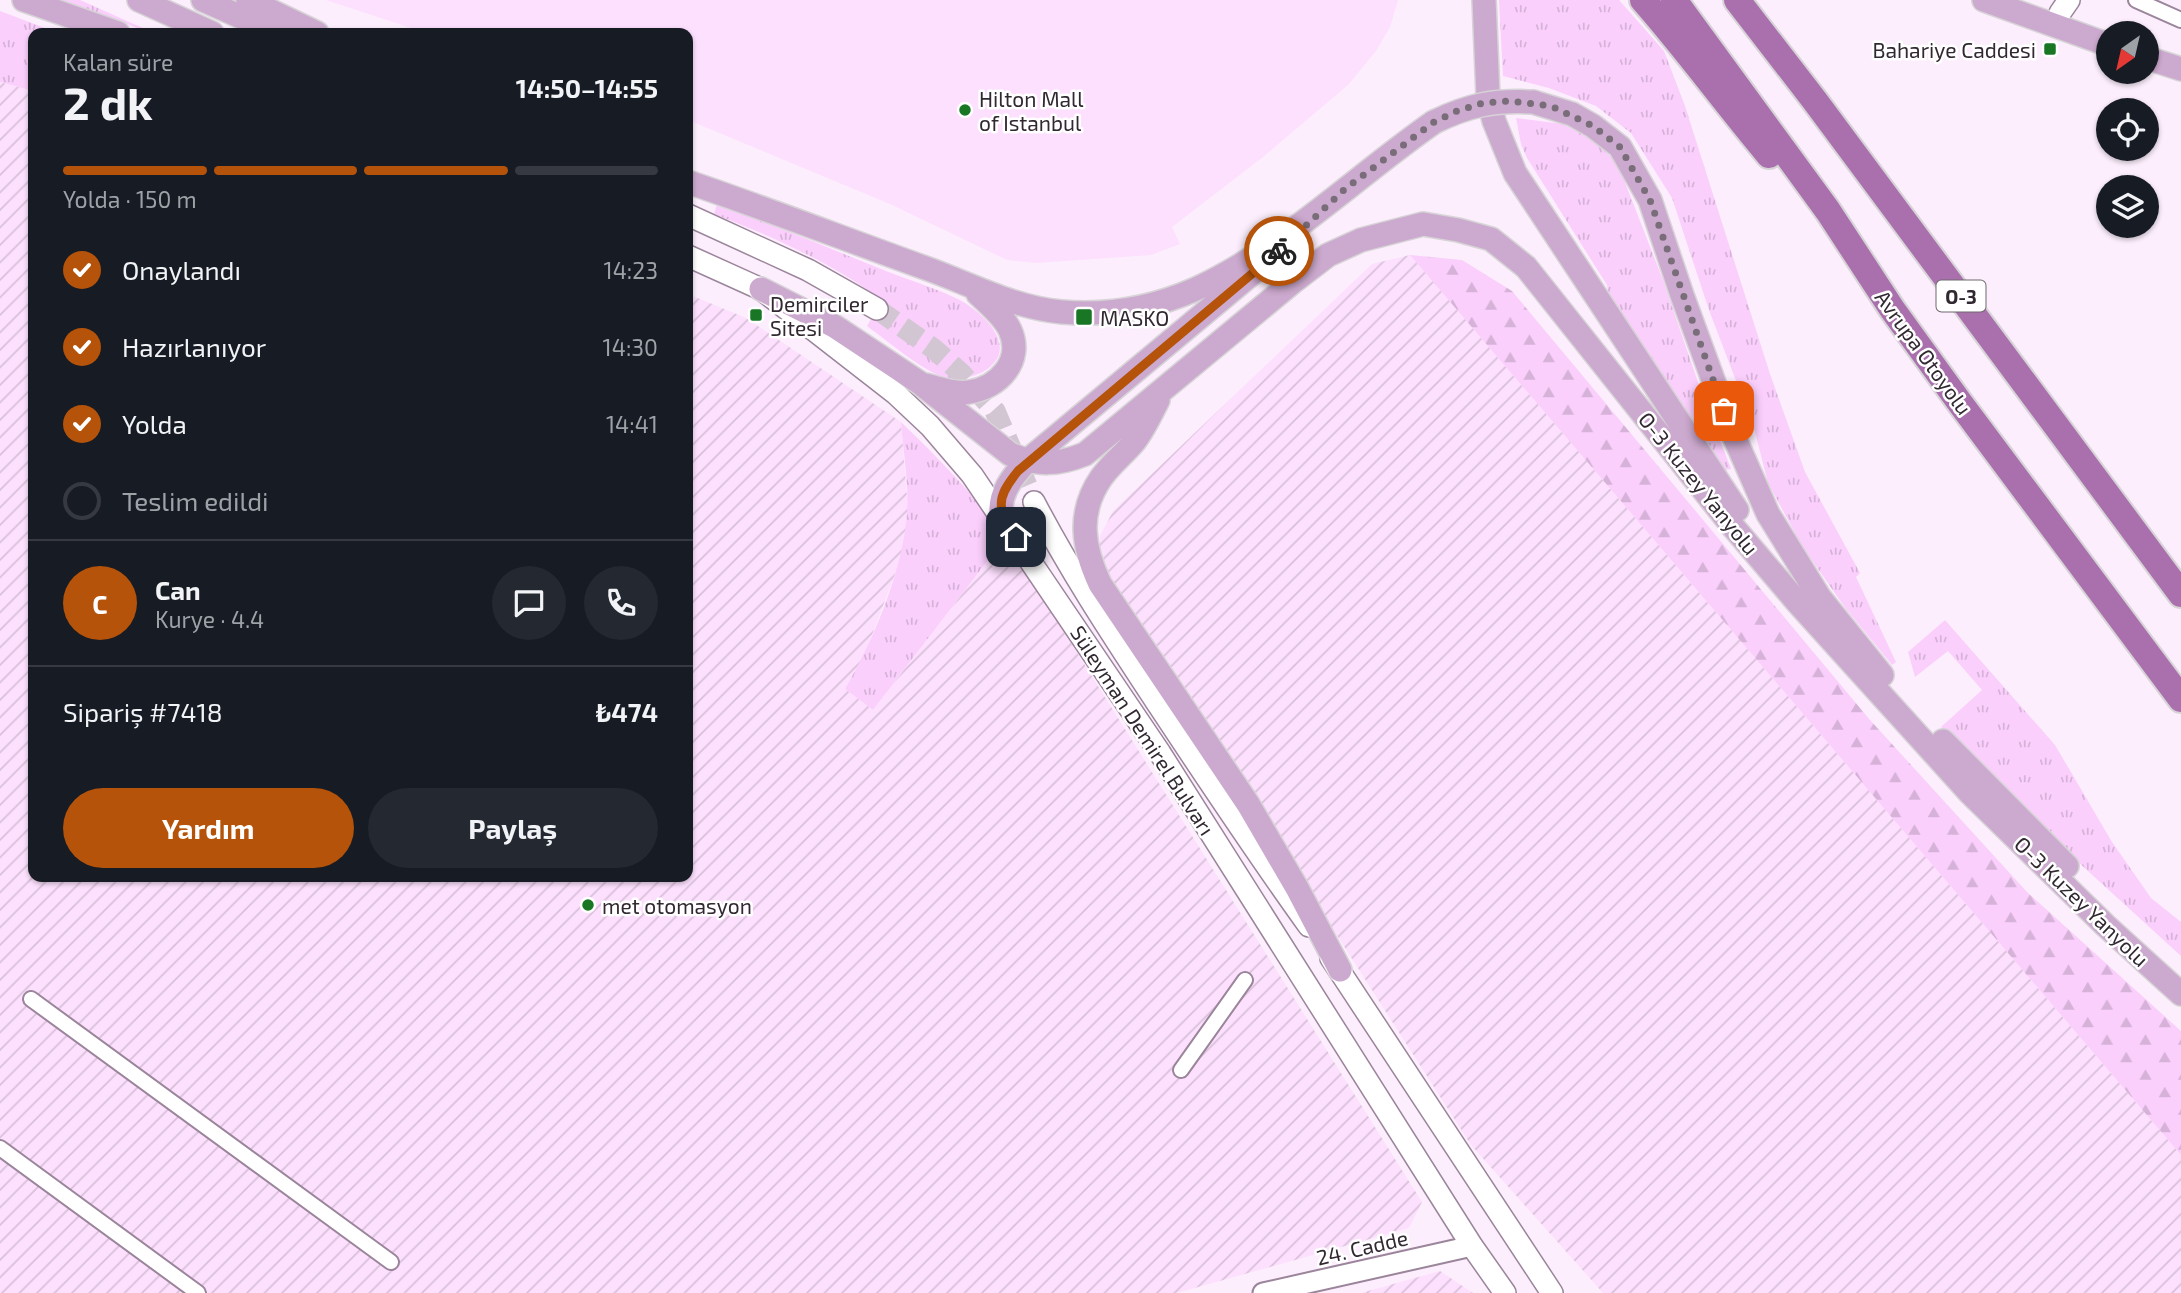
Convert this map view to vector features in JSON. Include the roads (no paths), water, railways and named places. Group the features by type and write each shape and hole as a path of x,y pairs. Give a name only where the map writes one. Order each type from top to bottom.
{"highway":[{"path":"1643,0 1687,51 1740,121 1848,242"},
{"name":"Avrupa Otoyolu","path":"1674,0 1812,188 1892,309 2016,480 2181,699"},
{"name":"O-3","path":"1737,0 1839,132 2181,594"}],"main road":[{"path":"24,0 104,28"},
{"path":"139,0 201,28"},
{"path":"203,0 266,28"},
{"path":"248,0 307,28"},
{"path":"1485,0 1488,96 1498,133 1515,173 1798,603"},
{"path":"1984,0 2096,40"},
{"path":"2024,0 2065,7 2096,22"},
{"path":"2160,46 2181,53"},
{"path":"2160,62 2181,69"},
{"name":"O-3 Kuzey Yanyolu","path":"1322,208 1434,122 1483,103 1533,102 1572,114 1620,147 1650,200 1719,396 1768,514 1820,598 1898,695 2114,913 2181,973"},
{"path":"693,184 1005,300 1032,308 1088,313 1123,311 1165,301 1218,277 1322,208"},
{"path":"1001,516 1000,505 1007,486 1027,461 1287,244 1322,208"},
{"path":"693,217 808,270 877,309"},
{"name":"O-3 Kuzey Yanyolu","path":"1027,461 1068,461 1086,454 1164,387 1328,255 1361,240 1423,225 1458,230 1491,239 1526,267 1729,522 1798,603 1970,793 2105,925 2181,994"},
{"name":"Süleyman Demirel Bulvarı","path":"693,258 761,289 895,394 930,426 972,475 1160,753 1472,1246 1505,1293"},
{"path":"920,383 945,390 969,392 986,387 1003,376 1011,363 1013,339 1009,329 981,297 962,282"},
{"path":"761,289 834,326 920,383 998,446 1027,461"},
{"path":"1164,387 1148,421 1102,476 1088,502 1084,533 1091,564 1100,584 1248,804 1297,888 1340,970"},
{"name":"Süleyman Demirel Bulvarı","path":"1034,502 1062,556 1110,633 1248,841 1340,970 1552,1293"}],"street":[{"path":"2136,0 2181,20"},
{"path":"1181,1070 1245,981"},
{"path":"31,999 391,1262"},
{"path":"0,1148 198,1293"},
{"name":"24. Cadde","path":"1263,1293 1472,1246"}],"tunnel":[{"path":"877,309 934,349 961,373 995,411 1034,502"}],"place":[{"name":"Bahariye Caddesi","path":"2050,49"},
{"name":"Hilton Mall of Istanbul","path":"965,110"},
{"name":"Demirciler Sitesi","path":"756,315"},
{"name":"MASKO","path":"1084,317"},
{"name":"met otomasyon","path":"588,905"}]}
